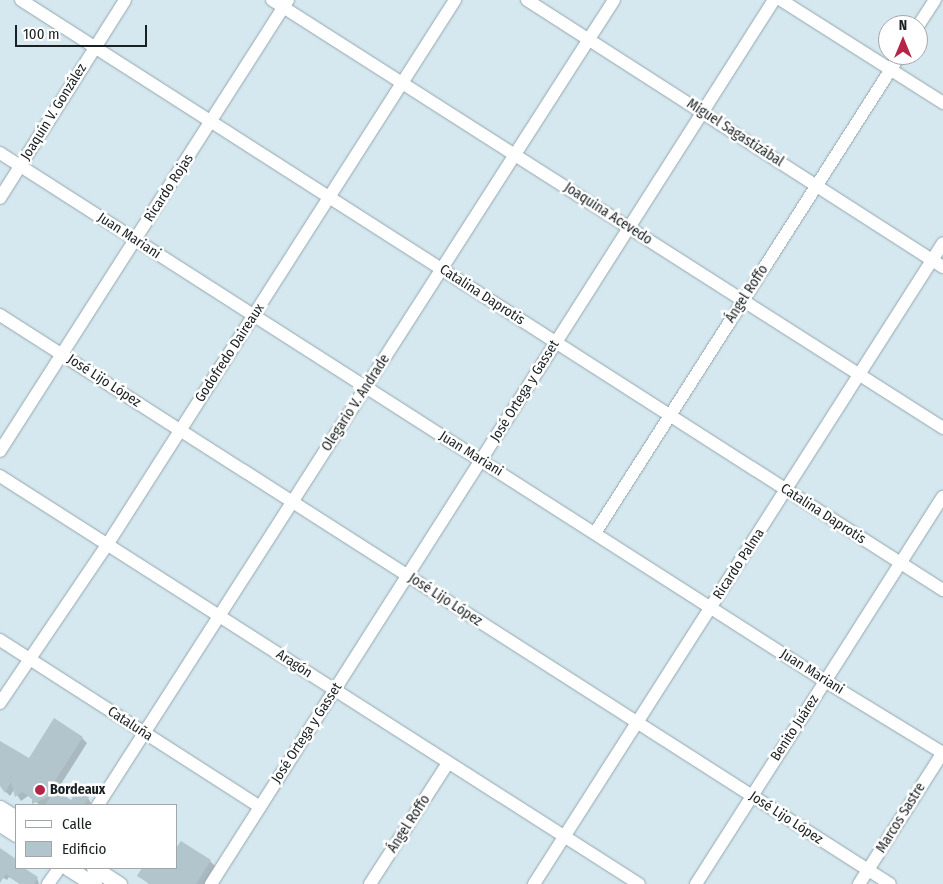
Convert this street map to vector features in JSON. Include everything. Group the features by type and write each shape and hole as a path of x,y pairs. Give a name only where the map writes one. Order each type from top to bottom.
{"main road":[{"path":"0,808 15,817"},
{"path":"0,824 15,833"},
{"path":"70,869 94,884"},
{"path":"96,869 119,884"}],"street":[{"name":"Catalina Daprotis","path":"21,0 943,590"},
{"name":"Joaquín V. González","path":"0,198 125,0"},
{"name":"Joaquina Acevedo","path":"272,0 286,4 402,83 943,428"},
{"name":"Godofredo Daireaux","path":"0,703 108,545 456,0"},
{"name":"Miguel Sagastizábal","path":"527,0 938,263"},
{"name":"Olegario V. Andrade","path":"99,804 614,0"},
{"name":"José Ortega y Gasset","path":"211,884 774,0"},
{"path":"781,0 943,103"},
{"path":"925,15 935,0"},
{"name":"Ricardo Rojas","path":"0,451 286,4"},
{"name":"Ángel Roffo","path":"595,533 893,65"},
{"name":"Juan Mariani","path":"0,153 710,608 825,681 943,752"},
{"name":"Ricardo Palma","path":"534,884 859,374 938,263 943,243"},
{"name":"José Lijo López","path":"0,315 890,884"},
{"name":"Aragón","path":"0,476 639,884"},
{"name":"Benito Juárez","path":"696,884 943,497"},
{"name":"Cataluña","path":"0,640 260,807"},
{"name":"Marcos Sastre","path":"860,884 943,752"},
{"name":"Ángel Roffo","path":"370,884 448,763"},
{"path":"48,884 57,869"}],"building":[{"path":"54,718 83,737 51,787 71,800 77,790 89,797 85,804 46,804 52,795 32,804 32,798 22,792 15,797 11,782 5,793 0,786 0,741 29,758"},
{"path":"181,841 211,860 196,884 150,884 137,876 141,869 178,869 178,845"},
{"path":"0,848 15,858 15,869 26,869 38,877 34,884 20,884 6,874 0,883"}],"place":[{"name":"Bordeaux","path":"40,790"}]}
